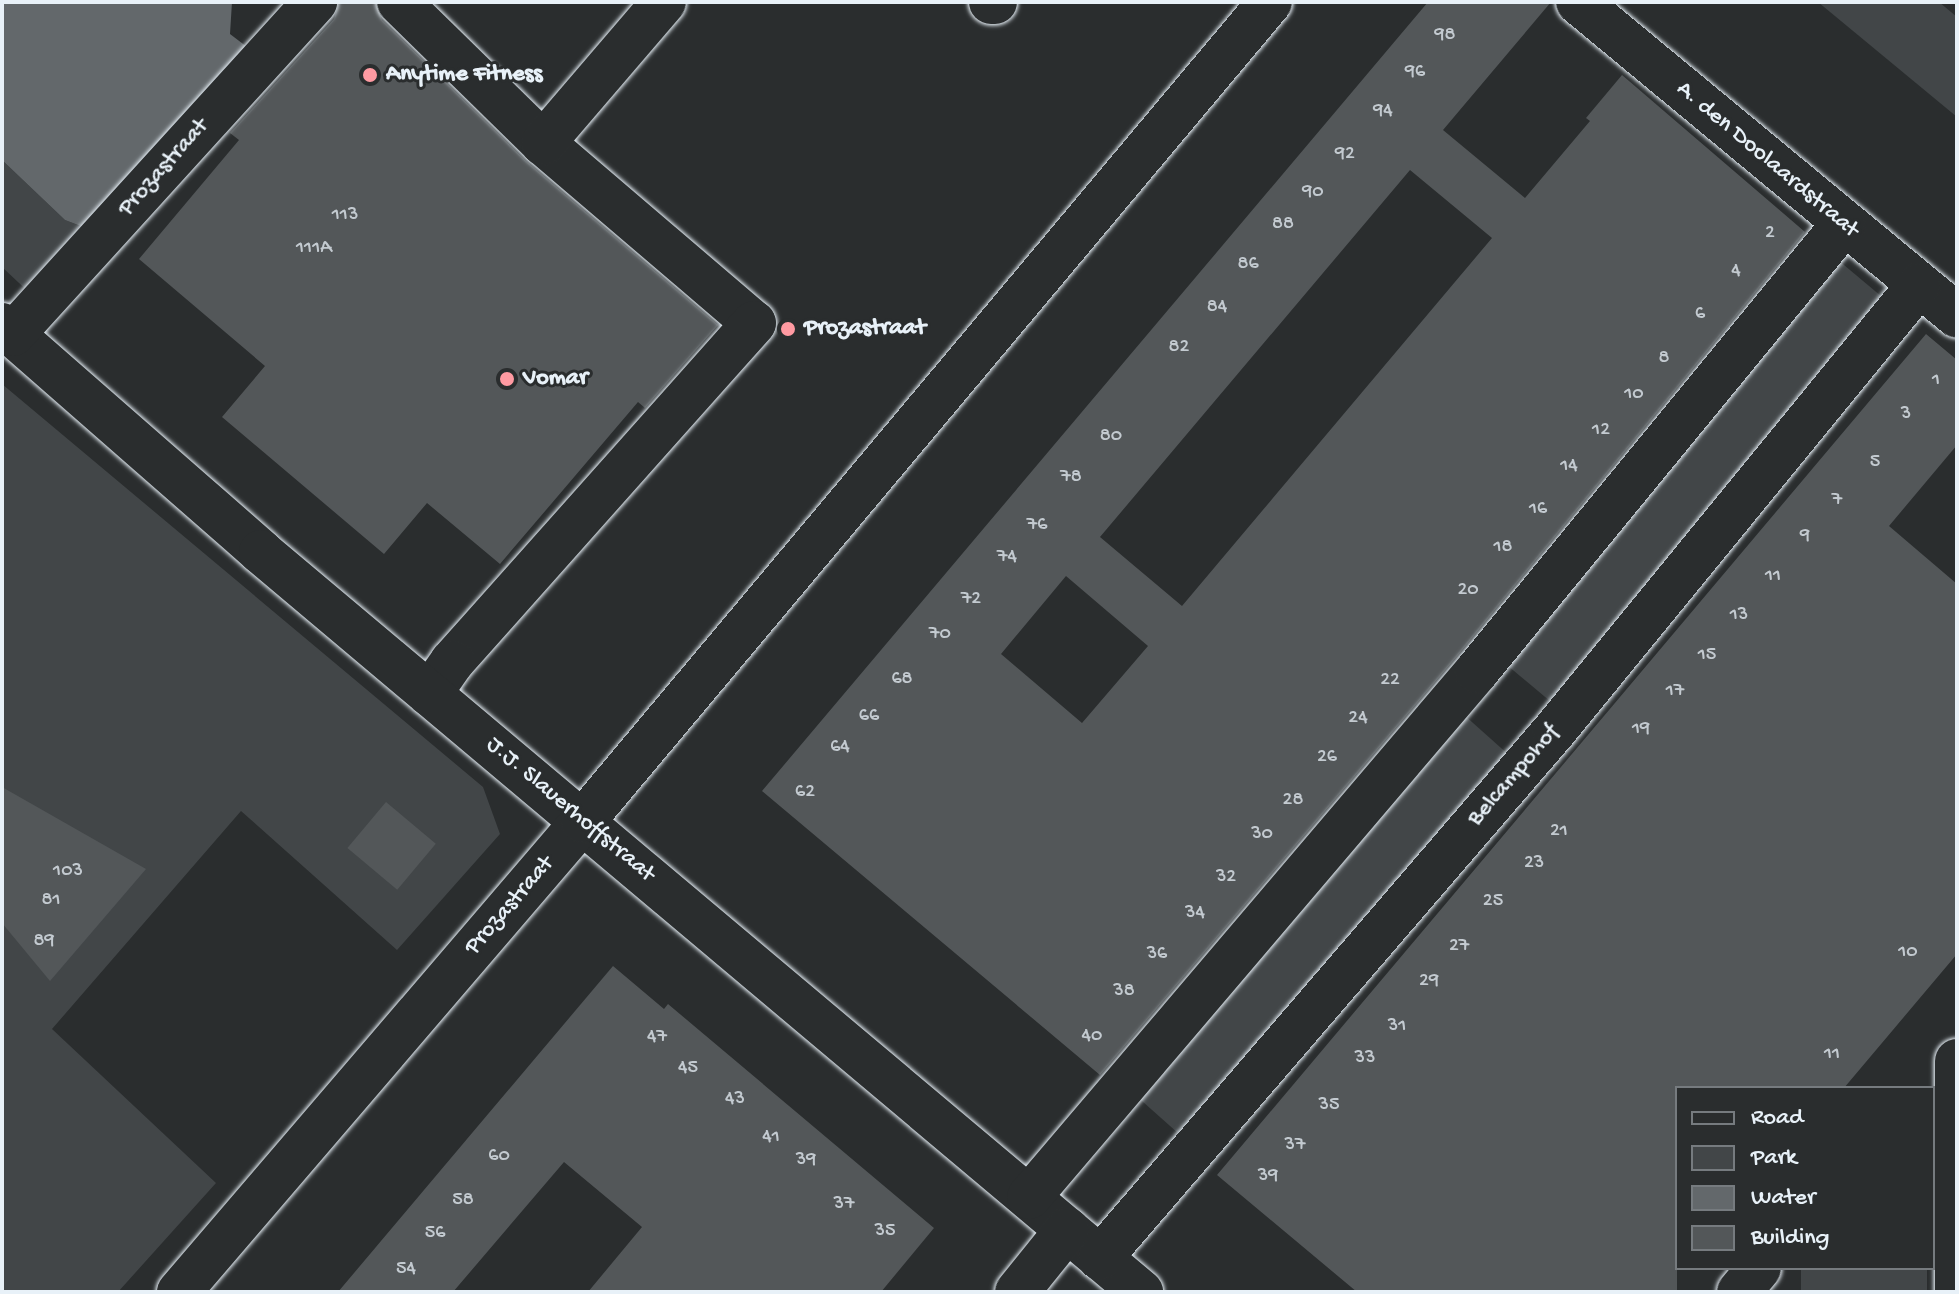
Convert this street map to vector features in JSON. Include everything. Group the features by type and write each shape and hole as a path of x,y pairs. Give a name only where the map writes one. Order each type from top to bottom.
{"street":[{"name":"Prozastraat","path":"8,330 315,2"},
{"path":"399,2 543,143 754,323 452,662 430,694"},
{"path":"543,143 664,2"},
{"name":"Prozastraat","path":"179,1292 583,821 1270,2"},
{"name":"A. den Doolaardstraat","path":"1578,2 1843,225 1957,315"},
{"path":"1029,1197 1477,671 1843,225"},
{"name":"Belcampohof","path":"1100,1258 1555,730 1918,286"},
{"name":"J.J. Slauerhoffstraat","path":"8,330 430,694 1141,1292"},
{"path":"1956,1061 1957,1292"},
{"path":"1017,1292 1067,1230"},
{"path":"1739,1292 1757,1270"}],"green space":[{"path":"1818,2 1939,2 1957,17 1957,117"},
{"path":"2,160 65,220 86,228 35,298 2,267"},
{"path":"1838,260 1891,304 1555,705 1502,661"},
{"path":"2,384 483,787 500,834 397,950 241,811 52,1029 216,1183 118,1292 2,1292"},
{"path":"1463,714 1510,756 1188,1142 1133,1093"},
{"path":"1801,1270 1927,1270 1927,1292 1801,1292"}],"water":[{"path":"2,2 232,2 230,34 247,47 194,102 86,228 65,220 2,160"}],"building":[{"path":"339,2 375,2 382,20 526,161 718,325 645,408 638,402 500,564 427,503 384,554 222,417 265,366 139,259 239,140 230,133 334,19"},
{"path":"1428,2 1551,2 1443,130 1525,198 1590,121 1586,118 1622,75 1805,232 1458,655 1100,1075 762,791","holes":["1410,170 1492,238 1182,606 1100,537","1066,576 1148,646 1082,723 1001,654"]},
{"path":"1926,334 1957,360 1957,445 1889,526 1957,584 1957,954 1846,1086 1675,1086 1677,1292 1357,1292 1217,1175"},
{"path":"2,787 146,869 50,981 2,923"},
{"path":"386,802 436,844 397,890 347,848"},
{"path":"613,966 664,1009 668,1004 934,1228 881,1292 588,1292 642,1227 564,1162 453,1292 338,1292"}],"place":[{"name":"Anytime Fitness","path":"370,75"},
{"name":"Prozastraat","path":"788,329"},
{"name":"Vomar","path":"507,379"}]}
